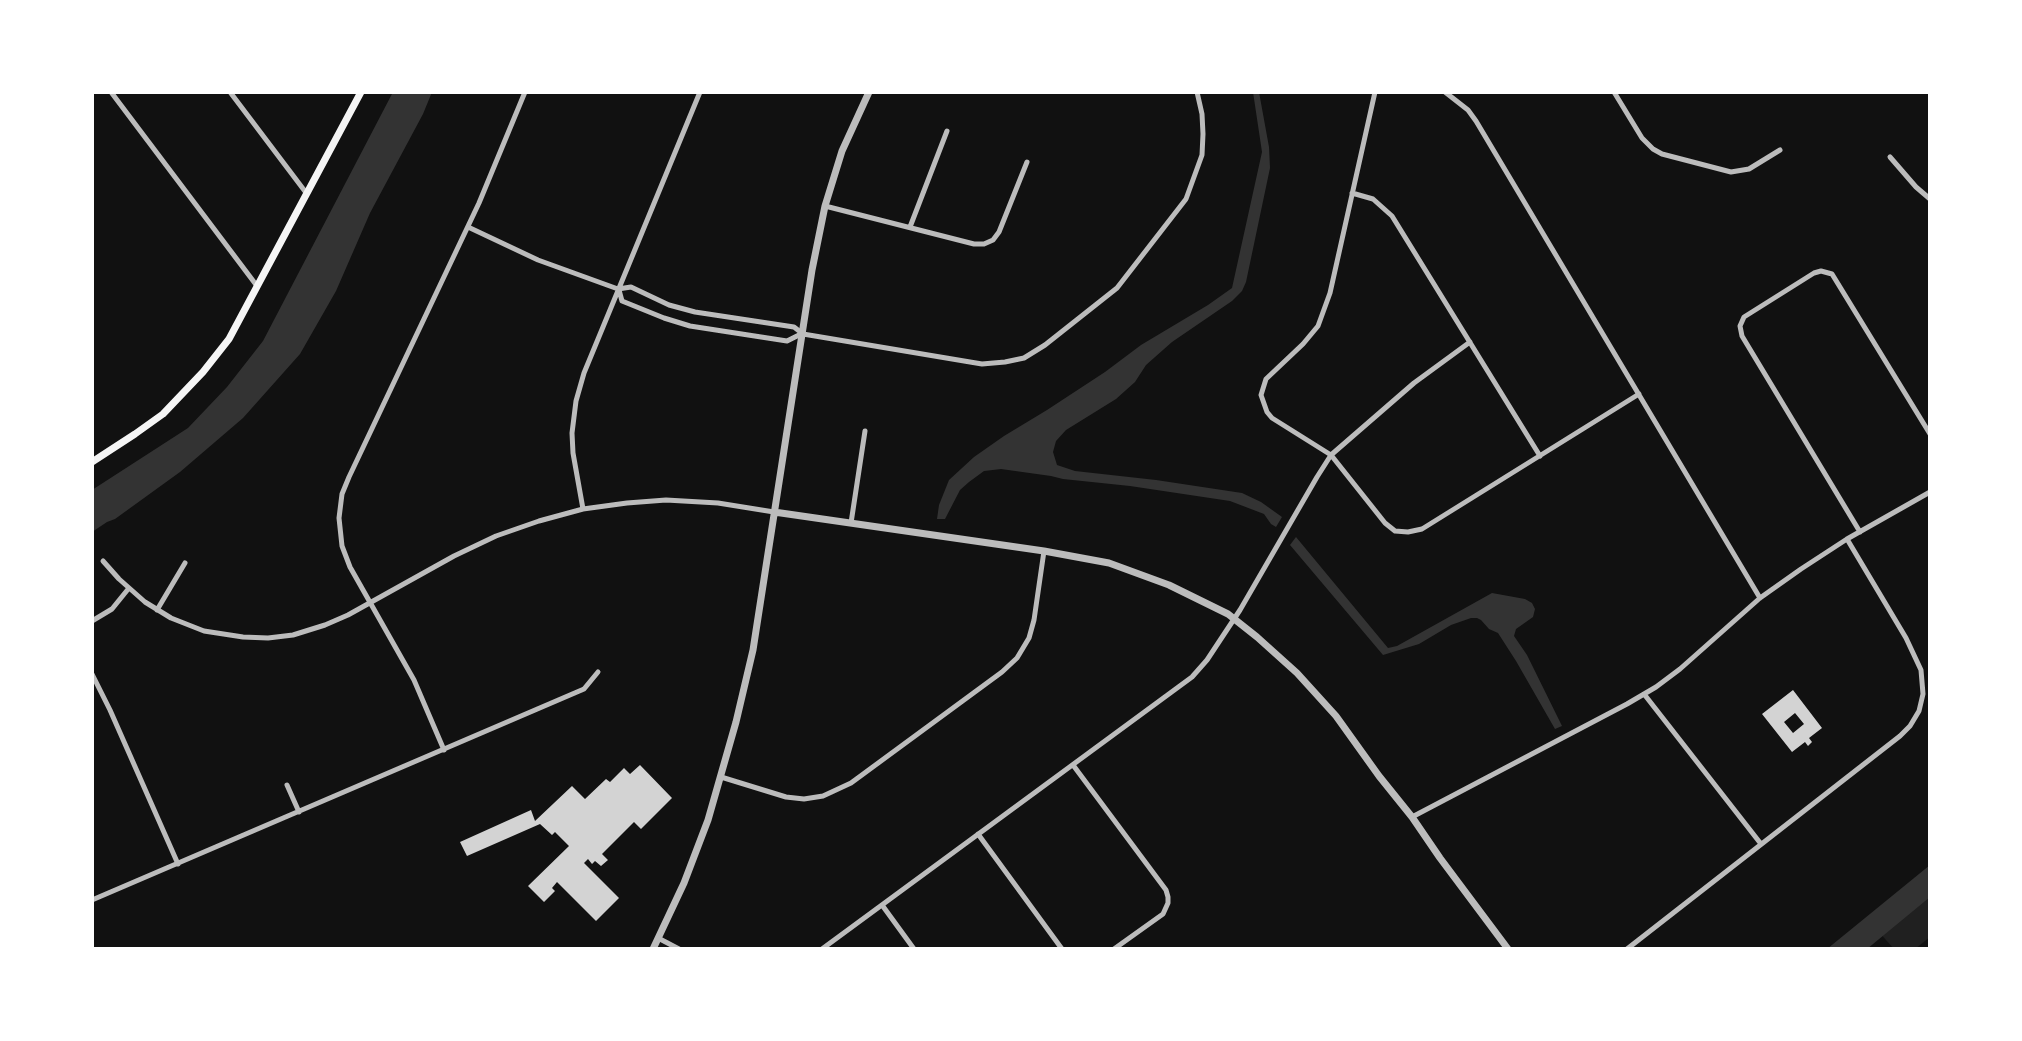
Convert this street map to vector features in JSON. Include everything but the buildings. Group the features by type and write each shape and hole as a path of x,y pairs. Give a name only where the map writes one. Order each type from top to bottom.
{"main road":[{"path":"92,462 163,414 229,339 361,92"}],"street":[{"path":"111,92 258,287"},
{"path":"230,92 307,195"},
{"path":"444,750 414,680 350,567 342,546 339,518 342,494 349,477 468,227 525,92"},
{"path":"583,509 573,453 576,401 584,373 700,92"},
{"path":"653,949 708,820 736,722 753,650 812,270 825,206 839,160 869,92"},
{"path":"468,227 538,260 618,289 631,287 669,305 705,314 794,327 803,334 982,364 1024,358 1117,288 1186,199 1202,155 1202,114 1197,92"},
{"path":"1375,92 1330,293 1318,326 1271,373 1262,388 1263,405 1272,418 1331,455 1385,523 1395,531 1408,532 1422,529 1639,394"},
{"path":"1445,92 1468,110 1476,121 1760,598"},
{"path":"1614,92 1642,138 1662,154 1731,172 1749,169 1780,150"},
{"path":"910,227 947,131"},
{"path":"1890,157 1930,199"},
{"path":"825,206 984,244 993,240 999,232 1027,162"},
{"path":"1352,193 1373,199 1392,216 1540,456"},
{"path":"1860,532 1741,331 1744,317 1814,273 1832,274 1930,434"},
{"path":"618,289 622,301 630,305 702,328 787,341 803,334"},
{"path":"702,328 705,314"},
{"path":"822,949 1192,677 1235,618 1331,455 1414,383 1470,342"},
{"path":"851,523 865,431"},
{"path":"1412,817 1644,694 1680,669 1760,598 1847,539 1930,492"},
{"path":"103,561 129,588 171,618 204,631 268,638 293,635 348,615 496,536 583,509 627,503 666,500 718,503 1109,563 1205,601 1235,618 1297,673 1326,705 1412,817 1508,949"},
{"path":"1627,949 1900,736 1919,711 1923,694 1921,670 1906,638 1847,539"},
{"path":"721,777 786,797 804,799 823,796 851,783 1017,658 1029,638 1034,620 1044,551"},
{"path":"157,610 185,563"},
{"path":"92,621 112,609 129,588"},
{"path":"92,900 584,689 598,672"},
{"path":"92,674 178,864"},
{"path":"1644,694 1761,844"},
{"path":"1073,765 1166,890 1168,897 1163,914 1114,949"},
{"path":"287,785 299,812"},
{"path":"978,834 1062,949"},
{"path":"882,905 914,949"},
{"path":"658,938 679,949"}],"shaded area":[{"path":"393,92 432,92 370,213 336,291 300,354 243,418 180,472 92,532 92,490 188,428 227,387 263,341"},
{"path":"1253,92 1259,92 1270,168 1242,291 1172,342 1146,365 1135,382 1116,399 1066,430 1056,441 1053,452 1057,465 1075,471 1242,493 1282,517 1276,527 1264,514 1230,501 1001,469 984,471 969,482 960,490 945,519 937,519 949,480 974,457 1232,288 1262,152"},
{"path":"1296,537 1388,648 1397,646 1492,593 1532,603 1535,609 1533,617 1516,629 1514,636 1527,655 1562,726 1555,729 1498,633 1477,618 1451,625 1419,644 1383,655 1290,545"},
{"path":"1930,865 1930,897 1867,949 1827,949"},
{"path":"1930,890 1930,937 1915,949 1894,949 1878,931"}]}
